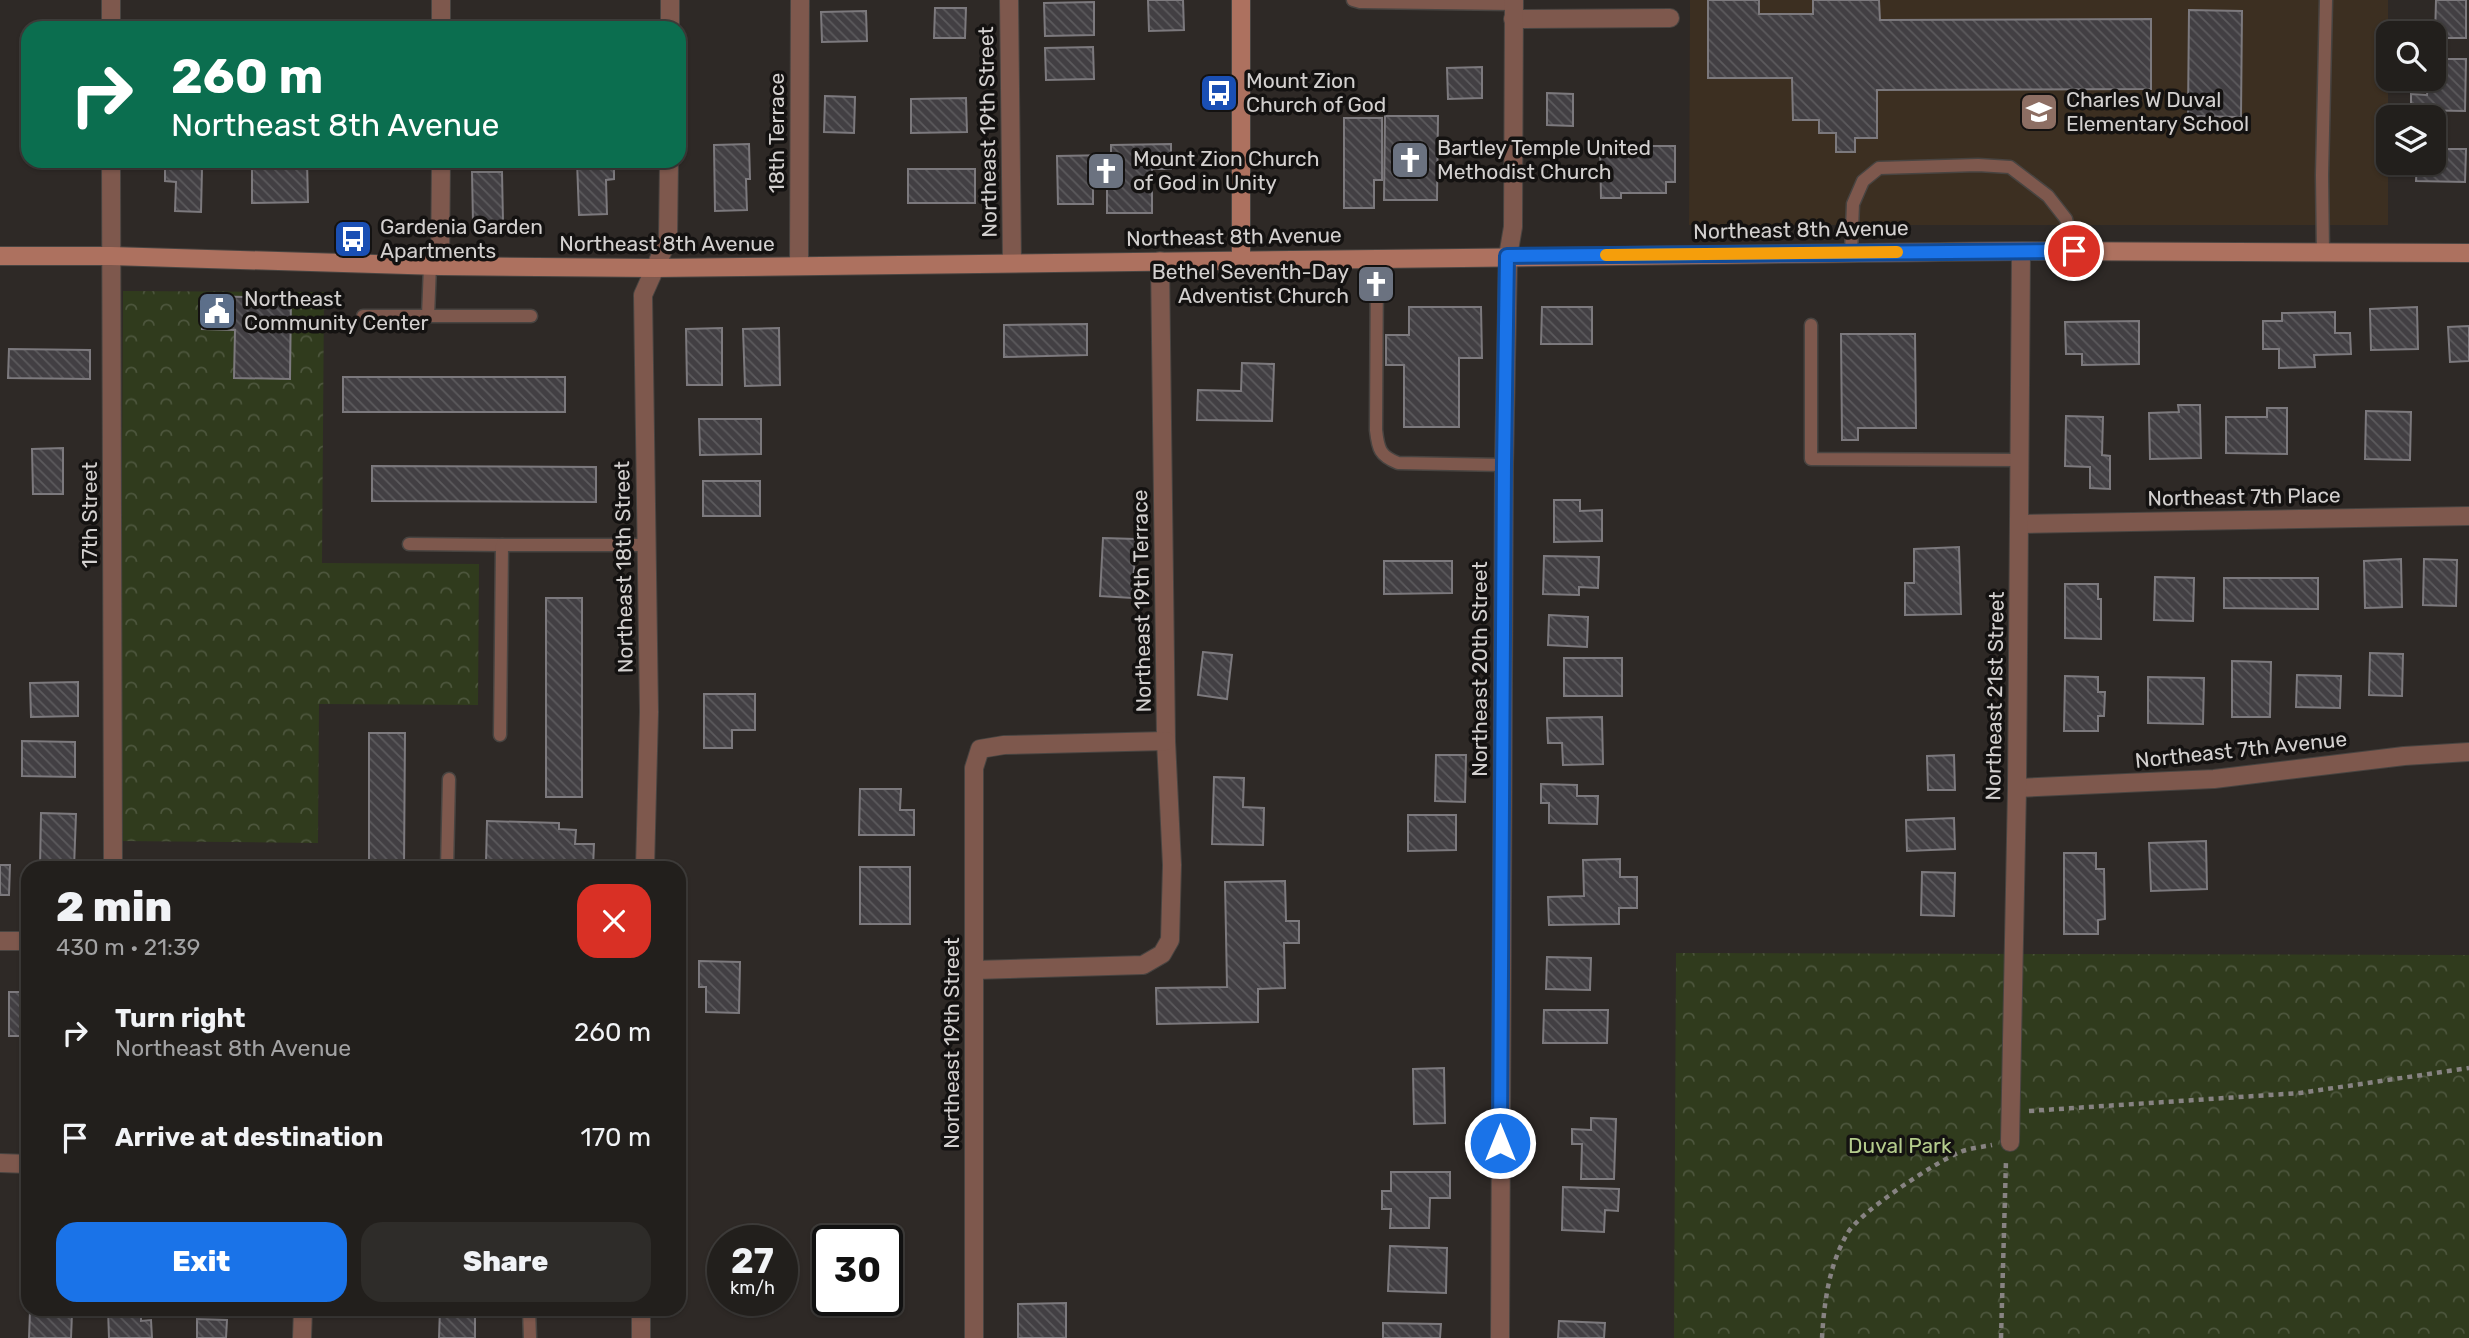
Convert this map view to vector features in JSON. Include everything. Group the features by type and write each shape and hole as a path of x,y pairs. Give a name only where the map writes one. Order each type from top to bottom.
{"street":[{"path":"111,0 111,21"},
{"path":"441,0 442,21"},
{"path":"670,0 670,21"},
{"name":"18th Terrace","path":"799,266 800,0"},
{"name":"Northeast 19th Street","path":"1009,0 1012,263"},
{"path":"1241,0 1241,259"},
{"path":"1513,8 1670,18"},
{"name":"Northeast 20th Street","path":"1500,1338 1504,465 1507,256 1513,227 1513,8"},
{"name":"17th Street","path":"111,168 113,861"},
{"path":"435,266 441,168"},
{"name":"Northeast 18th Street","path":"645,861 649,712 643,295 668,239 669,168"},
{"name":"Northeast 8th Avenue","path":"0,256 655,268 2021,251 2469,253"},
{"name":"Northeast 21st Street","path":"2010,1142 2017,788 2021,251"},
{"name":"Northeast 19th Terrace","path":"975,970 1143,965 1162,954 1170,940 1172,865 1166,741 1160,261"},
{"name":"Northeast 7th Place","path":"2020,524 2469,516"},
{"name":"Northeast 19th Street","path":"974,1338 974,768 980,749 1004,745 1166,741"},
{"name":"Northeast 7th Avenue","path":"2017,788 2214,779 2404,756 2469,752"},
{"path":"0,941 21,941"},
{"path":"0,1163 21,1164"},
{"path":"302,1338 303,1316"},
{"path":"641,1316 641,1338"}],"lane":[{"path":"1353,0 1513,8"},
{"path":"2323,253 2326,0"},
{"path":"1851,253 1853,204 1863,181 1879,167 1978,165 2010,167 2048,196 2066,219 2074,251"},
{"path":"1377,257 1378,446 1386,458 1398,463 1504,465"},
{"path":"428,316 435,266"},
{"path":"363,316 531,316"},
{"path":"1811,325 1811,458 2020,460"},
{"path":"409,544 647,545"},
{"path":"500,735 502,545"},
{"path":"446,861 449,779"},
{"path":"529,1316 530,1338"}],"path":[{"path":"2010,1112 2300,1093 2469,1068"},
{"path":"1822,1338 1832,1267 1848,1231 1880,1203 1929,1169 1963,1151 2010,1142 2006,1155 2001,1338"}],"shaded area":[{"name":"Charles W Duval Elementary School","path":"1690,0 2388,0 2388,21 2376,21 2376,91 2388,91 2388,105 2376,105 2376,175 2388,175 2388,225 1689,225"}],"green space":[{"path":"123,291 324,292 322,563 479,564 478,705 319,704 318,843 120,841"},
{"name":"Duval Park","path":"1676,953 2469,955 2469,1338 1674,1338"}],"building":[{"path":"1148,0 1183,0 1184,30 1149,31"},
{"path":"1708,0 1759,0 1759,14 1813,14 1813,0 1879,0 1880,20 2151,19 2151,89 1877,90 1877,138 1855,138 1855,152 1836,152 1836,133 1819,133 1819,120 1793,120 1792,78 1708,78"},
{"path":"2436,0 2466,0 2466,38 2446,38 2446,21 2435,21"},
{"path":"1094,2 1094,35 1045,36 1044,3"},
{"path":"935,8 966,8 965,38 934,38"},
{"path":"2189,10 2242,11 2241,117 2188,116"},
{"path":"866,11 867,41 822,42 821,12"},
{"path":"1093,47 1094,79 1046,80 1045,48"},
{"path":"2446,59 2466,59 2465,111 2446,111 2446,105 2411,105 2411,94 2427,95 2427,91 2446,91"},
{"path":"1482,67 1482,98 1448,99 1447,68"},
{"path":"1547,93 1573,94 1573,126 1547,125"},
{"path":"825,96 855,97 854,133 824,132"},
{"path":"966,98 967,132 911,133 911,99"},
{"path":"1385,116 1438,116 1437,200 1384,200"},
{"path":"1344,118 1382,118 1382,180 1374,180 1374,208 1344,208"},
{"path":"749,144 747,210 715,211 714,145"},
{"path":"1171,144 1171,169 1152,169 1152,213 1107,213 1107,179 1093,180 1093,204 1058,204 1057,156 1111,155 1111,145"},
{"path":"1600,146 1675,146 1675,182 1666,182 1666,193 1621,193 1621,198 1601,198"},
{"path":"2446,149 2466,149 2465,182 2416,181 2416,175 2446,175"},
{"path":"165,168 202,169 201,212 175,211 176,182 165,181"},
{"path":"252,168 307,168 308,202 252,203"},
{"path":"577,168 614,168 614,179 606,180 607,214 579,215"},
{"path":"908,169 975,169 975,203 908,203"},
{"path":"472,172 502,172 503,222 473,223"},
{"path":"203,296 291,298 290,379 234,378 235,330 202,329"},
{"path":"1409,307 1481,307 1482,358 1459,358 1459,427 1404,427 1404,365 1386,365 1386,335 1409,335"},
{"path":"1542,307 1592,307 1592,344 1541,344"},
{"path":"2417,307 2418,349 2371,350 2370,309"},
{"path":"2335,312 2335,333 2350,333 2351,354 2314,355 2315,367 2279,368 2279,349 2263,349 2263,321 2282,321 2282,313"},
{"path":"2139,321 2139,364 2082,365 2082,354 2066,354 2065,322"},
{"path":"1087,324 1087,355 1004,357 1004,325"},
{"path":"2469,326 2469,361 2450,362 2448,327"},
{"path":"722,328 722,385 687,385 686,329"},
{"path":"779,328 780,385 745,386 743,329"},
{"path":"1841,334 1915,334 1916,428 1858,428 1858,440 1842,440"},
{"path":"9,349 90,350 90,379 8,378"},
{"path":"1242,363 1274,364 1272,421 1197,420 1198,390 1241,391"},
{"path":"343,377 565,377 565,412 343,412"},
{"path":"2178,405 2200,405 2201,458 2150,459 2149,413 2179,412"},
{"path":"2267,408 2287,408 2287,454 2226,453 2226,417 2267,417"},
{"path":"2366,411 2411,412 2410,460 2365,459"},
{"path":"2066,416 2103,417 2102,455 2110,456 2110,489 2090,488 2090,467 2065,466"},
{"path":"699,419 761,419 761,454 700,455"},
{"path":"63,448 63,494 33,494 32,449"},
{"path":"372,466 596,467 596,502 372,501"},
{"path":"703,481 760,481 760,516 703,516"},
{"path":"1554,500 1580,500 1580,511 1602,510 1602,541 1554,542"},
{"path":"1103,538 1136,539 1132,598 1100,596"},
{"path":"1959,547 1961,614 1905,615 1905,583 1914,583 1914,549"},
{"path":"1544,556 1599,557 1598,588 1579,587 1579,595 1543,594"},
{"path":"2401,559 2402,607 2365,608 2364,561"},
{"path":"2424,559 2457,560 2456,606 2423,605"},
{"path":"1384,561 1452,561 1452,593 1384,594"},
{"path":"2155,577 2194,578 2193,621 2154,620"},
{"path":"2224,578 2318,578 2318,609 2224,608"},
{"path":"2065,584 2098,584 2098,599 2101,599 2101,639 2065,638"},
{"path":"546,598 582,598 582,797 546,797"},
{"path":"1549,615 1588,617 1587,647 1548,645"},
{"path":"1203,652 1232,655 1227,699 1198,695"},
{"path":"2370,653 2403,654 2402,696 2369,695"},
{"path":"1564,658 1622,658 1622,696 1564,696"},
{"path":"2232,661 2271,662 2270,717 2232,717"},
{"path":"2297,675 2341,676 2340,708 2296,707"},
{"path":"2065,676 2098,677 2098,692 2105,692 2104,716 2098,716 2098,731 2064,731"},
{"path":"2148,677 2204,678 2203,724 2148,723"},
{"path":"78,682 78,716 31,717 30,683"},
{"path":"704,694 755,694 755,730 732,730 732,748 704,748"},
{"path":"1602,717 1603,764 1563,765 1562,743 1548,743 1547,718"},
{"path":"369,733 405,733 404,861 369,861"},
{"path":"22,741 75,742 75,777 22,776"},
{"path":"1436,755 1466,755 1465,802 1435,801"},
{"path":"1954,755 1955,790 1928,790 1927,756"},
{"path":"1214,777 1244,778 1243,807 1264,808 1263,845 1212,844"},
{"path":"1541,784 1577,785 1577,796 1598,796 1597,824 1549,823 1549,803 1541,803"},
{"path":"860,789 901,789 900,810 914,810 914,835 859,835"},
{"path":"41,813 76,814 74,861 40,861"},
{"path":"1408,815 1456,815 1456,850 1408,851"},
{"path":"1954,818 1955,849 1907,851 1906,820"},
{"path":"487,821 559,823 559,829 576,830 575,844 594,844 593,861 486,861"},
{"path":"2206,841 2207,889 2151,891 2149,843"},
{"path":"2064,853 2096,853 2096,869 2104,869 2105,919 2098,920 2098,934 2064,934"},
{"path":"1620,859 1620,877 1637,877 1637,908 1619,908 1619,924 1549,925 1548,897 1584,896 1583,860"},
{"path":"0,865 10,865 9,895 0,895"},
{"path":"860,867 910,867 910,924 860,924"},
{"path":"1922,872 1955,873 1954,916 1921,915"},
{"path":"1285,881 1286,921 1299,921 1299,943 1284,943 1285,988 1258,989 1258,1022 1157,1024 1156,988 1227,987 1225,882"},
{"path":"1547,957 1591,958 1590,990 1546,989"},
{"path":"699,961 740,962 739,1013 706,1012 706,987 699,987"},
{"path":"9,992 21,992 21,1036 9,1036"},
{"path":"1544,1010 1608,1010 1607,1043 1543,1043"},
{"path":"1444,1068 1445,1123 1414,1124 1413,1069"},
{"path":"1591,1118 1616,1119 1614,1179 1581,1179 1582,1144 1572,1144 1572,1129 1591,1130"},
{"path":"1391,1172 1450,1172 1450,1198 1430,1198 1429,1228 1390,1228 1391,1209 1382,1209 1382,1191 1391,1191"},
{"path":"1563,1187 1619,1189 1618,1211 1605,1210 1604,1232 1562,1230"},
{"path":"1390,1246 1447,1248 1446,1293 1388,1291"},
{"path":"1066,1303 1066,1338 1018,1338 1018,1304"},
{"path":"30,1316 72,1316 71,1338 29,1338"},
{"path":"108,1316 141,1316 141,1321 151,1320 152,1338 109,1338"},
{"path":"440,1316 475,1316 475,1338 439,1338"},
{"path":"197,1319 227,1320 226,1338 197,1338"},
{"path":"1559,1321 1605,1323 1604,1338 1558,1338"},
{"path":"1383,1323 1441,1324 1440,1338 1383,1338"}],"slow traffic":[{"path":"1606,255 1897,252"}],"place":[{"name":"Mount Zion Church of God","path":"1219,93"},
{"name":"Charles W Duval Elementary School","path":"2039,112"},
{"name":"Bartley Temple United Methodist Church","path":"1410,160"},
{"name":"Mount Zion Church of God in Unity","path":"1106,171"},
{"name":"Gardenia Garden Apartments","path":"353,239"},
{"name":"Bethel Seventh-Day Adventist Church","path":"1376,284"},
{"name":"Northeast Community Center","path":"217,311"}],"route":[{"path":"1500,1143 1507,256 2074,251"}]}
